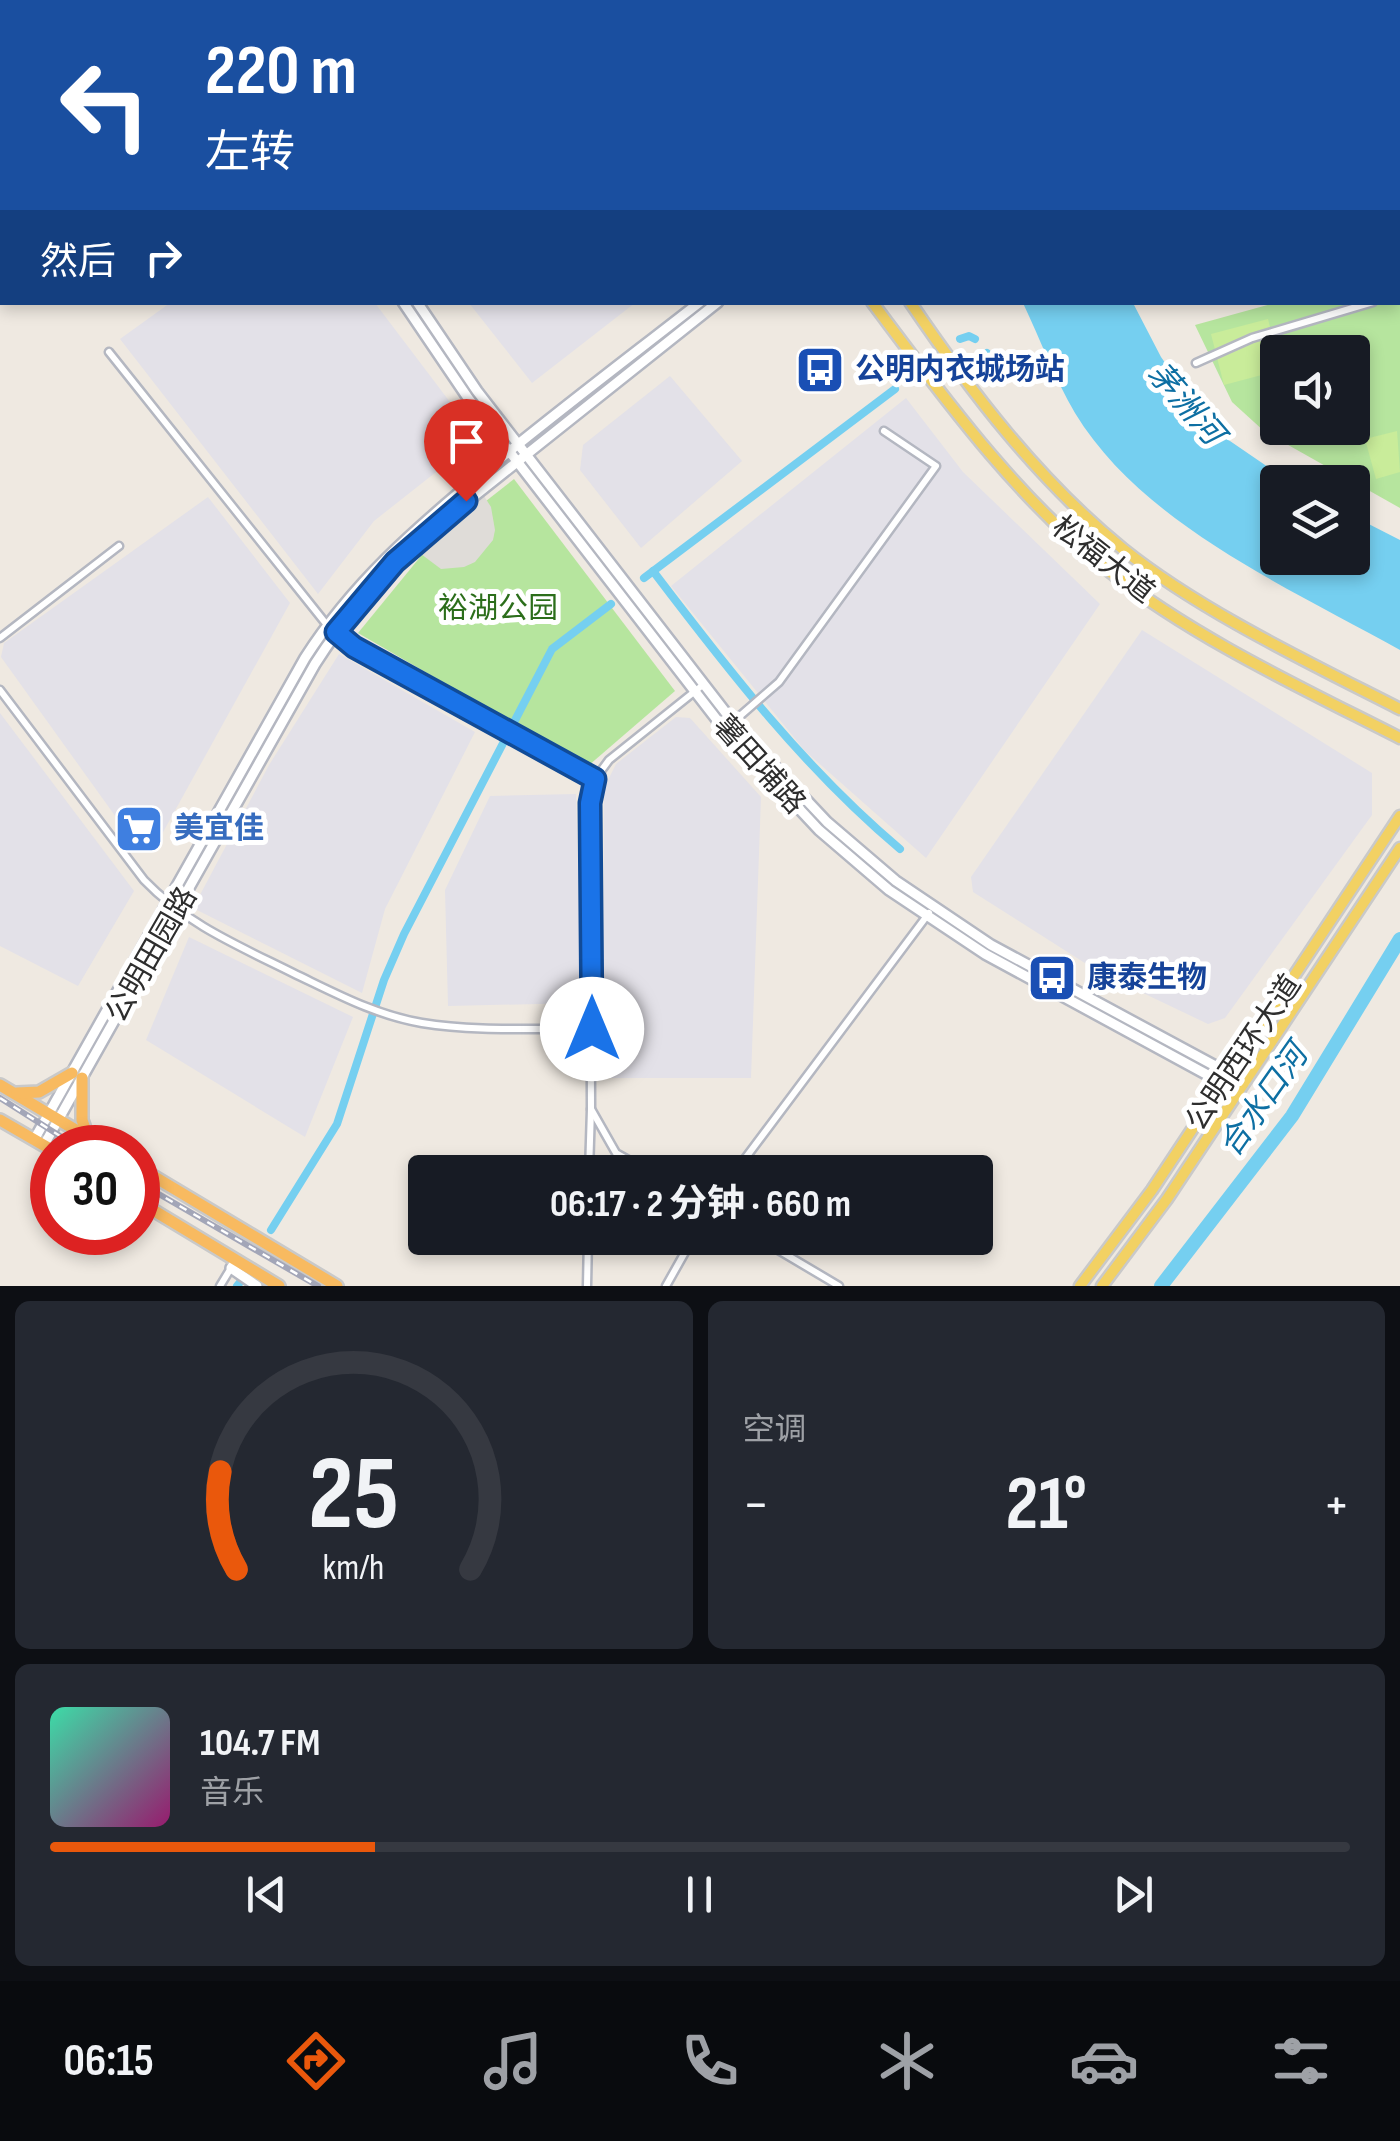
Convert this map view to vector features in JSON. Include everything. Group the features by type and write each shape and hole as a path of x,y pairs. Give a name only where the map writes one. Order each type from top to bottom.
{"highway":[{"path":"16,1094 40,1092 77,1076 84,1125"},
{"path":"0,1085 69,1125"},
{"path":"0,1120 30,1137"},
{"path":"160,1179 337,1286"},
{"path":"160,1215 279,1286"}],"main road":[{"name":"松福大道","path":"874,305 937,388 1042,512 1109,572 1201,632 1400,738"},
{"name":"松福大道","path":"912,305 957,372 1061,493 1125,551 1214,610 1400,709"},
{"name":"公明西环大道","path":"1080,1286 1106,1255 1226,1079 1400,816"},
{"name":"公明西环大道","path":"1102,1286 1167,1200 1400,848"}],"street":[{"name":"薯田埔路","path":"404,305 468,398 514,447 729,726 819,830 889,890 985,954 1242,1087"},
{"name":"薯田埔路","path":"419,305 514,447"},
{"name":"公明田园路","path":"77,1076 167,904 331,628 388,554 514,447 696,305"},
{"name":"公明田园路","path":"51,1125 177,911 331,628 395,562 714,305"},
{"path":"1196,363 1252,338 1363,305"},
{"path":"109,352 331,628 354,647 595,779"},
{"path":"729,726 779,682 936,466 884,431"},
{"path":"0,638 119,546"},
{"path":"590,1155 590,803 595,779 609,760 699,687"},
{"path":"0,690 144,880 167,904 200,927 362,1006 394,1017 464,1028 592,1029"},
{"name":"薯田埔路","path":"729,726 827,822 896,881 990,944 1226,1079"},
{"path":"749,1155 934,906"},
{"path":"590,1109 621,1155"},
{"path":"588,1255 588,1286"},
{"path":"666,1286 683,1255"},
{"path":"787,1255 839,1286"},
{"path":"220,1286 236,1263 257,1286"}],"shaded area":[{"path":"167,305 377,305 478,439 374,521 318,594 120,339"},
{"path":"471,305 632,305 532,383"},
{"path":"670,376 742,461 641,548 580,470 583,445"},
{"path":"906,398 963,472 1100,604 926,858 805,751 671,586"},
{"path":"484,496 491,507 495,530 493,540 475,562 441,569 417,551"},
{"path":"208,497 290,603 157,843 136,845 1,657 4,643"},
{"path":"1142,630 1372,773 1372,815 1225,1018 1208,1024 1099,972 973,892 971,877"},
{"path":"339,654 475,732 385,909 362,993 193,908 269,765"},
{"path":"0,713 134,891 78,986 0,946"},
{"path":"676,717 690,718 761,797 751,1078 603,1078 604,788 616,764"},
{"path":"576,794 581,1003 448,1006 445,890 490,796"},
{"path":"189,937 353,1017 305,1137 146,1040"}],"green space":[{"path":"1268,305 1400,305 1400,508 1370,491 1370,465 1324,465 1288,445 1370,445 1370,335 1260,335 1260,427 1232,402 1195,325"},
{"path":"1268,319 1272,335 1260,335 1260,375 1224,385 1211,334"},
{"path":"1397,431 1400,472 1376,479 1367,445 1370,445 1370,438"},
{"name":"裕湖公园","path":"514,479 675,691 588,766 358,633 430,545"}],"water":[{"name":"茅洲河","path":"1024,305 1134,305 1161,357 1211,428 1265,465 1260,465 1260,573 1179,521 1139,489 1104,453 1075,413"},
{"path":"1370,525 1400,540 1400,650 1264,575 1370,575"}],"waterway":[{"path":"960,339 975,339"},
{"path":"987,353 996,363 1008,367"},
{"path":"644,578 895,389"},
{"path":"653,571 739,682 800,752 900,849"},
{"path":"271,1230 337,1124 384,980 404,934 552,649 611,604"},
{"name":"合水口河","path":"1161,1286 1292,1116 1400,939"},
{"path":"237,1286 241,1281"}],"railway":[{"path":"0,1098 43,1125"},
{"path":"160,1195 318,1286"}],"place":[{"name":"公明内衣城场站","path":"820,370"},
{"name":"美宜佳","path":"139,829"},
{"name":"康泰生物","path":"1052,978"}],"route":[{"path":"466,501 395,562 336,632 354,647 595,779 590,803 592,1029"}]}
